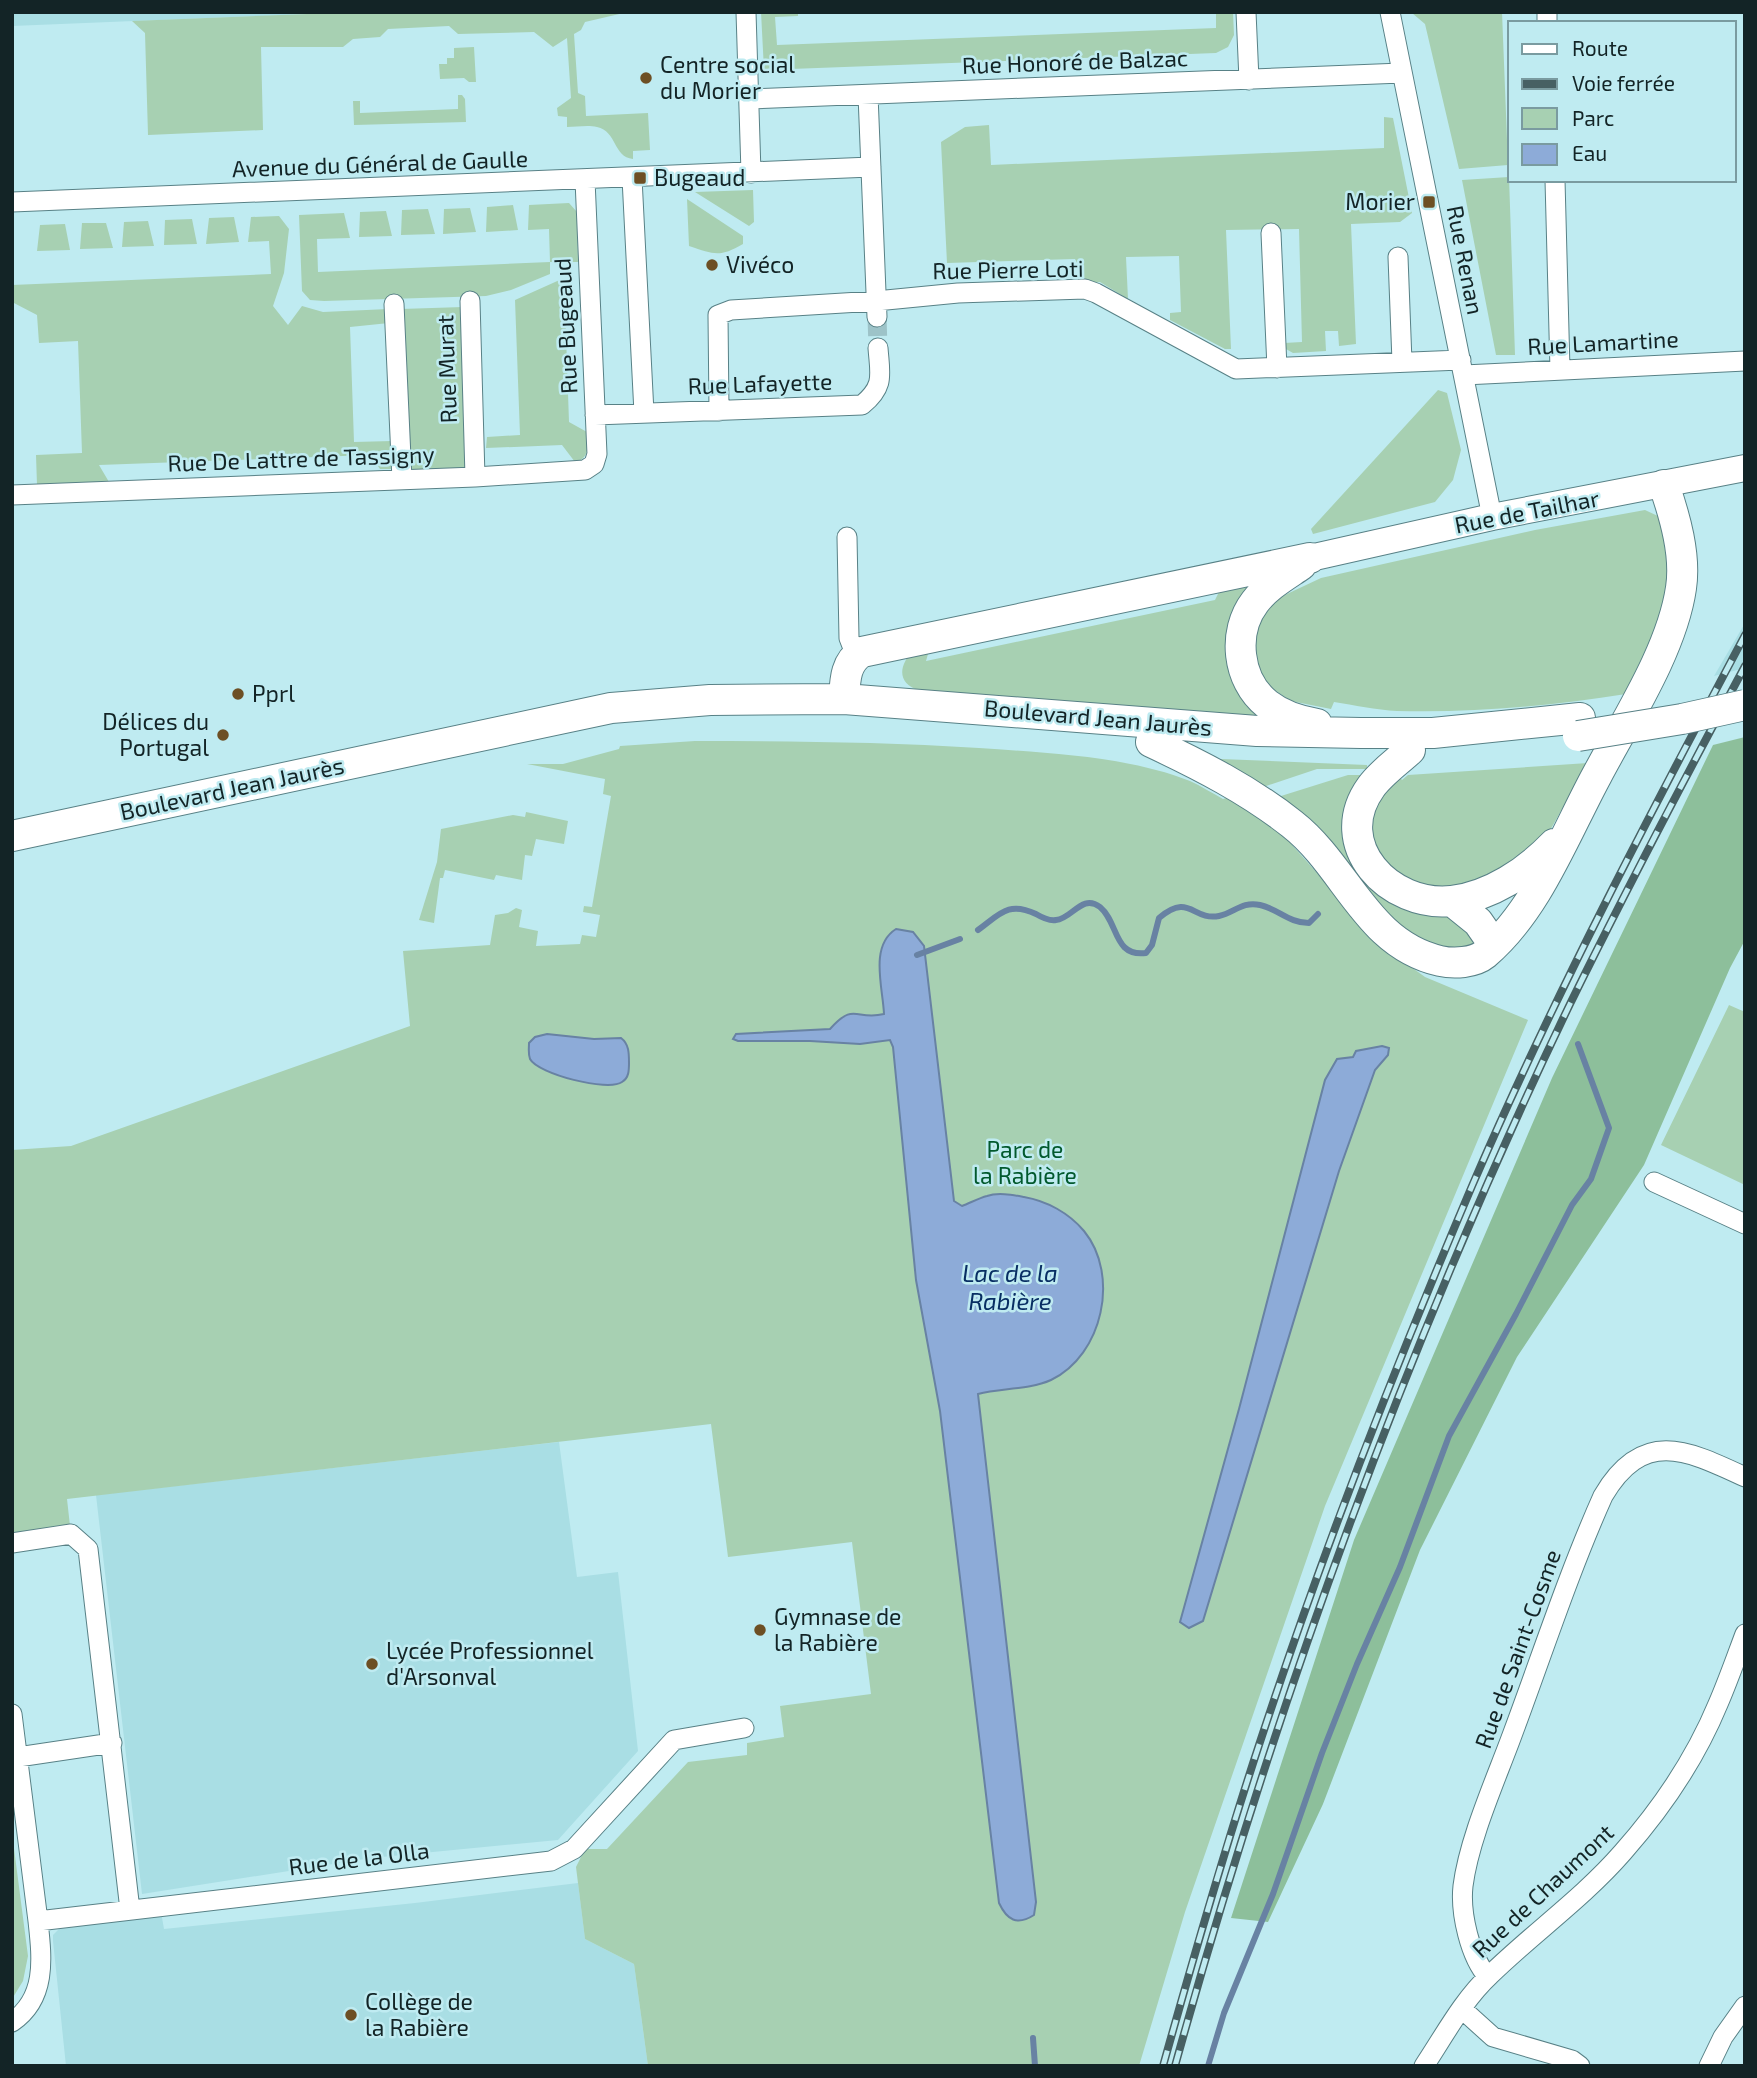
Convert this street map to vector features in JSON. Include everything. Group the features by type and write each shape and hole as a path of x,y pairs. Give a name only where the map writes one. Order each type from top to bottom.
{"main road":[{"path":"1151,742 1237,786 1294,826 1336,869 1383,932 1409,951 1442,962 1455,963 1472,961 1484,955 1512,926 1531,900 1644,685 1673,624 1681,586 1682,561 1672,509 1664,485"},
{"path":"844,699 847,670 856,656 912,640 1310,558"},
{"path":"1310,558 1263,592 1254,603 1247,614 1241,635 1243,662 1254,689 1270,706 1289,717 1361,733"},
{"name":"Boulevard Jean Jaurès","path":"451,744 678,717 834,716 933,721 1218,747 1410,750 1477,748 1579,727 1745,685"},
{"name":"Boulevard Jean Jaurès","path":"12,836 611,708 710,700 844,699 1257,731 1361,733 1433,733 1670,721 1745,705"},
{"path":"1410,750 1378,778 1367,793 1360,811 1359,837 1367,861 1375,873 1391,887 1423,901 1452,901 1482,893 1532,865 1567,832"},
{"path":"1452,901 1478,922 1494,945"}],"street":[{"path":"746,12 751,173"},
{"path":"1246,12 1249,80"},
{"name":"Rue Renan","path":"1390,12 1492,517"},
{"name":"Rue Honoré de Balzac","path":"749,99 1402,74"},
{"path":"868,95 877,309"},
{"name":"Avenue du Général de Gaulle","path":"12,202 871,167"},
{"path":"632,178 644,413"},
{"name":"Rue Bugeaud","path":"585,180 597,454 590,468"},
{"path":"1555,182 1560,370"},
{"path":"1271,233 1277,368"},
{"path":"1398,257 1402,362"},
{"name":"Rue Pierre Loti","path":"719,411 718,315 731,310 877,309 958,293 1085,289 1236,369 1402,362 1462,368"},
{"name":"Rue Murat","path":"470,301 475,477"},
{"path":"394,304 402,480"},
{"name":"Rue Lafayette","path":"595,415 862,405 875,394 880,379 878,348"},
{"name":"Rue Lamartine","path":"1462,368 1560,370 1745,361"},
{"name":"Rue De Lattre de Tassigny","path":"12,495 569,473 590,468"},
{"name":"Rue de Tailhar","path":"1310,558 1492,517 1745,468"},
{"path":"847,537 849,638 856,656"},
{"path":"1654,1182 1745,1224"},
{"name":"Rue de Saint-Cosme","path":"1488,1977 1479,1966 1468,1932 1462,1890 1466,1872 1484,1812 1602,1496 1623,1469 1636,1459 1665,1451 1696,1455 1745,1477"},
{"path":"12,1543 71,1534 88,1549 131,1910"},
{"name":"Rue de Chaumont","path":"1424,2066 1462,2009 1488,1977 1573,1903 1623,1852 1653,1814 1679,1778 1701,1739 1718,1705 1745,1634"},
{"path":"12,1714 42,1961 40,1981 33,1998 12,2022"},
{"name":"Rue de la Olla","path":"38,1921 551,1861 574,1849 674,1740 744,1728"},
{"path":"18,1757 112,1743"},
{"path":"1709,2066 1723,2037 1745,2006"},
{"path":"1462,2009 1493,2037 1572,2060 1580,2066"}],"shaded area":[{"path":"12,12 307,12 307,14 12,26"},
{"path":"1745,623 1745,668 1714,676"},
{"name":"Lycée Professionnel d'Arsonval","path":"559,1442 577,1577 618,1572 638,1751 558,1840 371,1858 142,1894 96,1495"},
{"name":"Collège de la Rabière","path":"578,1883 585,1939 634,1964 648,2066 66,2066 53,1941 53,1935 61,1927 161,1912 164,1929"}],"green space":[{"path":"307,12 628,12 585,22 581,30 574,34 578,93 585,96 586,116 648,113 650,150 633,151 633,159 627,157 603,129 590,126 567,127 567,117 558,116 557,108 571,98 567,38 553,47 534,32 458,34 449,26 388,29 380,37 353,39 343,47 261,47 263,130 148,135 145,33 132,21"},
{"path":"761,12 798,12 798,16 775,17 777,45 1216,28 1216,12 1233,12 1234,35 1228,47 1216,53 764,70"},
{"path":"1502,12 1508,165 1459,169 1425,24 1412,13"},
{"path":"474,47 476,82 469,82 464,78 440,79 439,64 447,64 447,58 454,58 454,48"},
{"path":"458,95 465,99 466,122 354,125 353,101 360,101 360,113 458,109"},
{"path":"1384,117 1393,118 1412,213 1400,222 1351,224 1356,344 1339,346 1338,331 1325,331 1326,351 1293,353 1286,349 1284,343 1302,342 1299,229 1226,230 1231,349 1225,349 1170,320 1170,313 1181,312 1179,256 1126,257 1128,299 1100,282 1087,283 1075,259 947,263 941,142 965,127 989,125 991,165 1384,148"},
{"path":"1508,177 1515,355 1496,355 1462,180"},
{"path":"753,190 754,222 749,226 695,192"},
{"path":"687,199 743,236 743,244 722,253 689,246"},
{"path":"569,203 577,212 578,262 550,262 549,229 528,230 529,205"},
{"path":"513,205 518,230 486,232 487,207"},
{"path":"470,208 476,232 443,234 444,209"},
{"path":"428,209 435,234 401,235 402,210"},
{"path":"386,211 392,236 359,237 360,212"},
{"path":"344,213 350,238 317,239 318,272 550,262 550,274 511,290 486,296 310,300 302,291 299,215"},
{"path":"279,216 289,229 284,273 273,306 288,325 302,306 323,312 388,309 389,323 350,327 354,442 392,441 392,469 380,469 370,455 99,465 109,482 37,485 36,455 82,453 78,341 39,343 37,315 12,302 12,285 271,274 269,241 248,242 251,217"},
{"path":"234,217 239,242 206,244 209,218"},
{"path":"192,219 197,244 164,245 165,220"},
{"path":"148,221 154,246 122,247 124,222"},
{"path":"82,223 106,223 113,248 80,249"},
{"path":"65,224 70,250 37,251 40,225"},
{"path":"564,278 569,422 587,432 586,455 575,462 562,445 486,448 487,437 520,435 515,300"},
{"path":"463,307 469,468 407,470 401,309"},
{"path":"1438,390 1447,393 1461,450 1453,480 1435,502 1313,534 1311,529"},
{"path":"1645,510 1660,517 1669,560 1666,607 1626,694 1483,710 1397,711 1334,702 1331,709 1291,701 1273,689 1257,666 1253,645 1258,622 1272,601 1321,578 1535,530"},
{"path":"1264,576 1251,586 1260,714 1258,718 920,691 912,688 902,674 905,662 913,650 930,647 926,661 1215,600 1223,584"},
{"path":"1745,737 1745,940 1730,968 1644,1165 1517,1357 1420,1550 1323,1804 1268,1922 1231,1918 1354,1540 1552,1078 1713,745"},
{"name":"Parc de la Rabière","path":"695,741 908,744 1059,754 1113,761 1166,773 1190,781 1223,799 1239,794 1277,828 1382,946 1425,977 1528,1020 1325,1506 1185,1912 1139,2066 648,2066 634,1964 585,1939 576,1867 585,1849 607,1849 688,1762 747,1755 747,1743 784,1737 780,1706 871,1694 852,1542 728,1557 711,1424 67,1499 70,1526 12,1534 12,1150 71,1146 410,1026 403,951 490,945 495,915 508,913 516,908 522,910 519,927 538,931 536,946 580,944 582,935 596,937 600,915 583,912 584,906 592,907 611,796 603,794 605,779 527,764 563,764 619,749 620,746"},
{"path":"1219,761 1367,765 1367,769 1317,769 1257,789"},
{"path":"1588,763 1548,834 1502,875 1438,891 1389,872 1376,844 1371,825 1374,806 1381,794 1399,776 1402,780 1408,775"},
{"path":"1348,775 1370,775 1353,849 1478,937 1476,952 1414,944 1278,801 1281,796"},
{"path":"526,812 568,821 564,844 536,839 532,856 525,855 522,880 496,875 494,880 445,870 443,878 440,878 434,923 419,920 437,862 441,829 513,815 525,817"},
{"path":"1729,1005 1745,1012 1745,1185 1661,1145"},
{"path":"12,1833 28,1956 23,1981 12,1999"}],"water":[{"name":"Lac de la Rabière","path":"896,929 913,932 924,946 954,1201 962,1206 984,1197 1001,1194 1033,1199 1049,1205 1064,1213 1084,1231 1095,1249 1101,1269 1103,1291 1094,1333 1069,1368 1042,1383 978,1394 1036,1902 1034,1915 1018,1921 1005,1914 999,1903 940,1411 916,1280 893,1047 890,1040 860,1044 733,1039 736,1034 830,1029 850,1014 884,1014 880,957 888,936"},
{"path":"547,1034 594,1039 621,1038 629,1052 627,1076 622,1082 603,1085 559,1076 536,1065 530,1059 529,1043 535,1037"},
{"path":"1382,1046 1389,1048 1388,1055 1375,1070 1339,1171 1203,1621 1189,1628 1180,1622 1325,1080 1337,1059 1353,1057 1356,1051"}],"waterway":[{"path":"978,930 999,914 1011,909 1026,910 1056,920 1062,919 1082,905 1094,903 1106,914 1128,950 1146,953 1152,945 1159,918 1178,907 1203,915 1219,916 1254,904 1295,921 1309,923 1318,914"},
{"path":"917,955 960,939"},
{"path":"1208,2066 1224,2013 1273,1894 1322,1753 1357,1664 1400,1567 1449,1436 1572,1205 1591,1179 1609,1128 1578,1044"},
{"path":"1033,2038 1035,2066"}],"tunnel":[{"path":"877,317 878,348"}],"railway":[{"path":"1163,2066 1221,1865 1283,1674 1333,1533 1415,1324 1472,1186 1535,1046 1638,839 1745,635"},
{"path":"1175,2066 1256,1794 1301,1660 1349,1526 1453,1263 1570,1004 1745,666"}],"place":[{"name":"Centre social du Morier","path":"646,78"},
{"name":"Bugeaud","path":"640,178"},
{"name":"Morier","path":"1429,202"},
{"name":"Vivéco","path":"712,265"},
{"name":"Pprl","path":"238,694"},
{"name":"Délices du Portugal","path":"223,735"},
{"name":"Gymnase de la Rabière","path":"760,1630"},
{"name":"Lycée Professionnel d'Arsonval","path":"372,1664"},
{"name":"Collège de la Rabière","path":"351,2015"}]}
